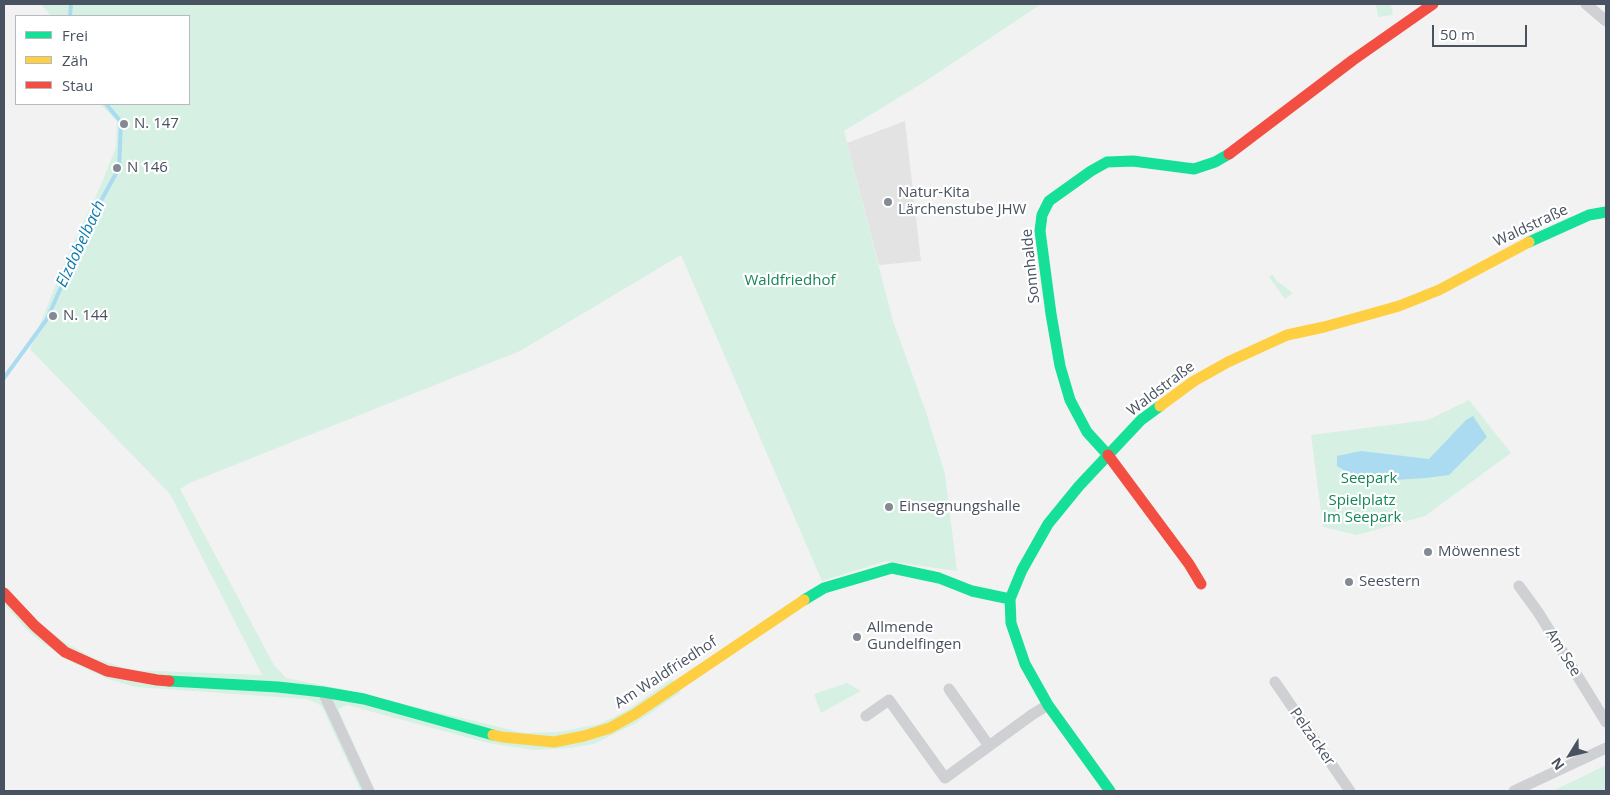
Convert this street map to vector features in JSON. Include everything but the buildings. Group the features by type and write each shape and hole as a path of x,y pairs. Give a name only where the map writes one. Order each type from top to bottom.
{"street":[{"name":"Sonnhalde","path":"1201,584 1189,564 1108,455 1086,432 1070,400 1060,366 1040,232 1042,215 1046,205 1065,189 1107,162 1133,161 1194,169 1215,162 1226,156 1353,60 1433,4"},
{"path":"1586,4 1606,21"},
{"name":"Waldstraße","path":"1110,791 1048,705 1025,664 1011,624 1010,599 1022,570 1045,529 1074,492 1141,420 1194,381 1228,362 1288,335 1399,306 1439,290 1521,246 1589,215 1606,212"},
{"name":"Am Waldfriedhof","path":"4,593 35,626 65,652 107,671 157,680 268,686 323,692 364,699 502,737 554,742 602,730 635,714 776,618 824,588 838,583 892,568 939,578 972,591 1010,599"},
{"name":"Am See","path":"1519,586 1538,612 1606,722"},
{"name":"Pelzacker","path":"1275,682 1350,791"},
{"path":"949,690 989,746"},
{"path":"323,692 369,791"},
{"path":"866,716 889,700 945,778 1048,705"},
{"path":"1514,791 1606,748"}],"shaded area":[{"name":"Natur-Kita Lärchenstube JHW","path":"905,121 921,261 879,265 847,143"}],"green space":[{"name":"Waldfriedhof","path":"41,4 1041,4 921,84 844,131 893,321 926,412 945,474 957,571 886,561 822,581 681,255 520,351 192,482 180,489 274,665 286,678 342,689 524,733 559,732 599,724 626,711 672,679 681,692 636,723 594,744 570,748 534,750 488,743 347,705 338,709 375,791 361,791 322,707 317,703 306,699 135,687 108,679 63,658 30,633 4,604 4,585 38,622 67,644 96,659 132,670 262,675 170,494 30,349 69,252 101,185 116,147 117,121 101,105 190,105 190,15 50,15"},
{"path":"1376,4 1391,4 1393,15 1378,17"},
{"path":"1272,274 1277,281 1293,293 1285,299 1269,277"},
{"name":"Seepark","path":"1469,400 1511,453 1425,516 1357,535 1323,527 1311,435 1428,420"},
{"path":"847,683 861,691 821,713 814,694"},
{"path":"1606,765 1606,791 1553,791"}],"water":[{"path":"1473,416 1487,437 1449,475 1364,482 1337,466 1337,456 1361,451 1429,459 1466,420"}],"waterway":[{"name":"Elzdobelbach","path":"70,15 71,4"},
{"name":"Elzdobelbach","path":"4,378 47,319 91,219 119,168 121,122 107,105"}],"traffic: fast":[{"path":"1108,455 1087,432 1070,400 1060,366 1040,231 1042,215 1049,201 1107,162 1133,161 1194,169 1215,162 1229,154"},
{"path":"1529,242 1589,215 1606,212"},
{"path":"1110,791 1048,705 1025,664 1011,623 1010,599 1022,570 1048,524 1079,486 1141,420 1160,406"},
{"path":"804,600 824,588 892,568 939,578 972,591 1010,599"},
{"path":"169,681 278,687 323,692 364,699 493,735"}],"traffic: slow":[{"path":"1160,406 1194,381 1228,362 1287,335 1324,327 1399,306 1439,290 1529,242"},
{"path":"493,735 554,742 610,728 635,714 804,600"}],"traffic: jam":[{"path":"1229,154 1353,60 1433,4"},
{"path":"1108,455 1189,564 1201,584"},
{"path":"4,593 35,626 65,652 107,671 169,681"}],"place":[{"name":"N. 147","path":"124,124"},
{"name":"N 146","path":"117,168"},
{"name":"Natur-Kita Lärchenstube JHW","path":"888,202"},
{"name":"N. 144","path":"53,316"},
{"name":"Einsegnungshalle","path":"889,507"},
{"name":"Möwennest","path":"1428,552"},
{"name":"Seestern","path":"1349,582"},
{"name":"Allmende Gundelfingen","path":"857,637"}],"park label":[{"name":"Spielplatz Im Seepark","path":"1362,510"}]}
